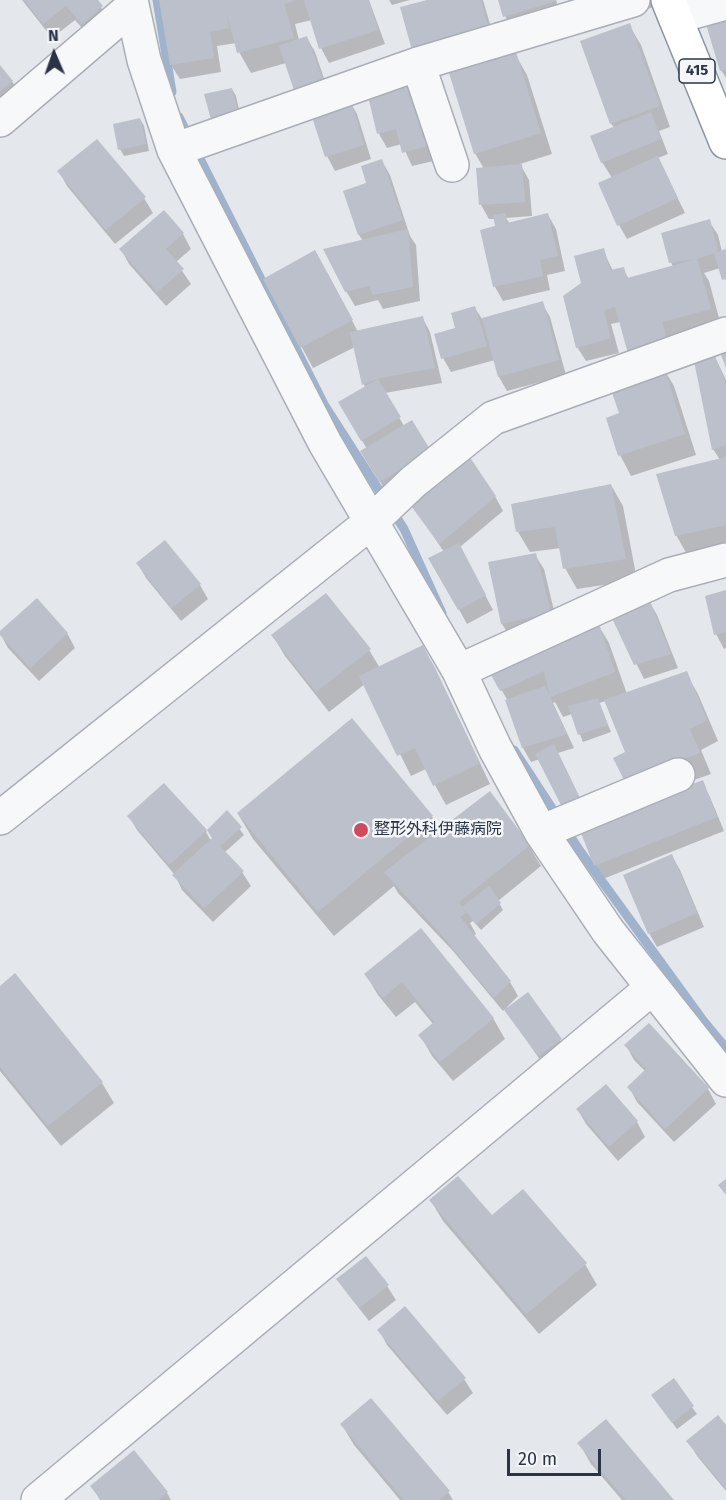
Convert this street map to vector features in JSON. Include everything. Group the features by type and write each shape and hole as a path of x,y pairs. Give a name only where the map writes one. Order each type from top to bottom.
{"highway":[{"name":"415","path":"672,9 726,142"}],"street":[{"path":"174,150 418,64 633,0"},
{"path":"0,120 132,3 144,60 174,150 325,443 459,671 495,748 541,832 608,932 726,1080"},
{"path":"672,9 726,3"},
{"path":"418,64 452,165"},
{"path":"0,818 371,522 413,482 493,418 726,334"},
{"path":"459,671 669,575 726,560"},
{"path":"541,832 678,775"},
{"path":"38,1500 652,988"}],"building":[{"path":"24,0 98,0 103,6 82,24 66,6 43,24"},
{"path":"159,0 296,0 284,4 294,38 237,53 226,11 229,28 210,32 214,58 170,65"},
{"path":"304,0 369,0 378,30 319,49"},
{"path":"427,0 481,0 490,33 413,54 400,7"},
{"path":"498,0 556,0 556,1 503,17"},
{"path":"726,14 726,69 720,71 705,21"},
{"path":"630,23 660,106 610,124 580,41"},
{"path":"307,36 325,86 296,96 279,46"},
{"path":"516,52 541,133 474,154 449,73"},
{"path":"0,65 13,81 0,91"},
{"path":"414,80 431,145 402,153 396,129 377,134 367,92"},
{"path":"232,88 240,120 213,127 204,94"},
{"path":"350,98 364,145 325,157 310,111"},
{"path":"651,112 661,139 601,163 590,136"},
{"path":"140,118 146,144 118,150 113,124"},
{"path":"97,139 146,197 106,230 57,171"},
{"path":"658,156 678,198 617,226 598,183"},
{"path":"382,159 403,220 358,235 343,191 366,183 361,166"},
{"path":"522,164 525,202 479,205 476,168"},
{"path":"164,210 184,233 166,249 184,269 157,292 119,249"},
{"path":"505,213 507,223 548,213 558,256 540,260 543,276 493,287 480,230 495,226 493,215"},
{"path":"710,219 718,250 697,259 669,263 661,233"},
{"path":"408,229 413,287 373,295 369,286 345,292 323,249"},
{"path":"604,248 610,270 624,267 627,278 697,259 711,309 662,322 669,346 629,357 615,307 604,310 611,338 576,348 563,296 581,283 574,256"},
{"path":"726,249 726,279 722,280 714,253"},
{"path":"315,250 353,320 300,348 263,279"},
{"path":"543,301 559,360 498,377 482,318"},
{"path":"475,306 487,346 441,359 434,334 455,328 451,313"},
{"path":"423,316 435,368 379,378 362,385 350,332"},
{"path":"726,345 726,368 718,347"},
{"path":"713,351 726,384 726,445 712,450 694,361"},
{"path":"663,364 685,434 618,456 606,418 619,413 608,381"},
{"path":"378,379 401,417 361,441 338,402"},
{"path":"412,420 431,451 379,482 360,451"},
{"path":"467,453 496,496 439,544 406,499"},
{"path":"726,457 726,525 675,536 656,474"},
{"path":"611,484 626,559 563,569 555,527 516,532 511,504"},
{"path":"165,540 201,584 172,608 136,563"},
{"path":"459,543 486,595 458,610 428,558"},
{"path":"536,553 551,613 501,624 488,562"},
{"path":"726,590 726,632 714,635 705,596"},
{"path":"326,593 371,649 316,692 271,635"},
{"path":"37,598 68,633 30,668 0,635 0,631"},
{"path":"649,599 671,654 634,665 610,614"},
{"path":"598,621 615,672 550,697 544,671 500,691 487,668"},
{"path":"423,645 480,763 433,786 415,748 397,756 359,676"},
{"path":"687,671 707,720 690,729 700,753 624,780 613,758 625,752 604,700"},
{"path":"545,686 567,734 522,748 505,700"},
{"path":"598,698 608,725 578,735 568,706"},
{"path":"352,718 433,816 318,912 237,813"},
{"path":"554,744 580,798 561,805 535,754"},
{"path":"703,780 717,817 594,866 579,828"},
{"path":"164,783 207,830 169,865 127,816"},
{"path":"490,791 530,845 459,902 466,913 460,917 511,981 494,998 439,932 384,872"},
{"path":"227,810 242,827 220,846 244,871 204,908 172,875 212,838 207,830"},
{"path":"672,854 697,913 648,934 623,875"},
{"path":"489,886 501,903 476,924 462,907"},
{"path":"421,928 494,1018 440,1062 418,1035 434,1022 402,982 383,998 364,974"},
{"path":"15,973 103,1082 48,1126 0,1067 0,986"},
{"path":"528,992 562,1039 538,1056 504,1010"},
{"path":"649,1023 709,1088 665,1129 627,1087 646,1069 624,1045"},
{"path":"606,1084 638,1121 609,1147 576,1109"},
{"path":"458,1176 492,1215 523,1189 587,1263 526,1314 429,1200"},
{"path":"726,1179 726,1195 718,1185"},
{"path":"366,1256 389,1285 359,1308 336,1279"},
{"path":"405,1306 466,1378 438,1401 377,1330"},
{"path":"674,1378 694,1406 672,1423 651,1395"},
{"path":"371,1398 450,1491 439,1500 404,1500 340,1424"},
{"path":"718,1415 726,1425 726,1489 686,1441"},
{"path":"606,1419 674,1500 626,1500 577,1443"},
{"path":"134,1450 168,1492 158,1500 101,1500 90,1486"}],"waterway":[{"path":"157,0 172,92"},
{"path":"179,117 325,406 404,529 442,613"},
{"path":"514,750 580,851 702,1019 726,1048"}],"place":[{"name":"整形外科伊藤病院","path":"361,830"}]}
